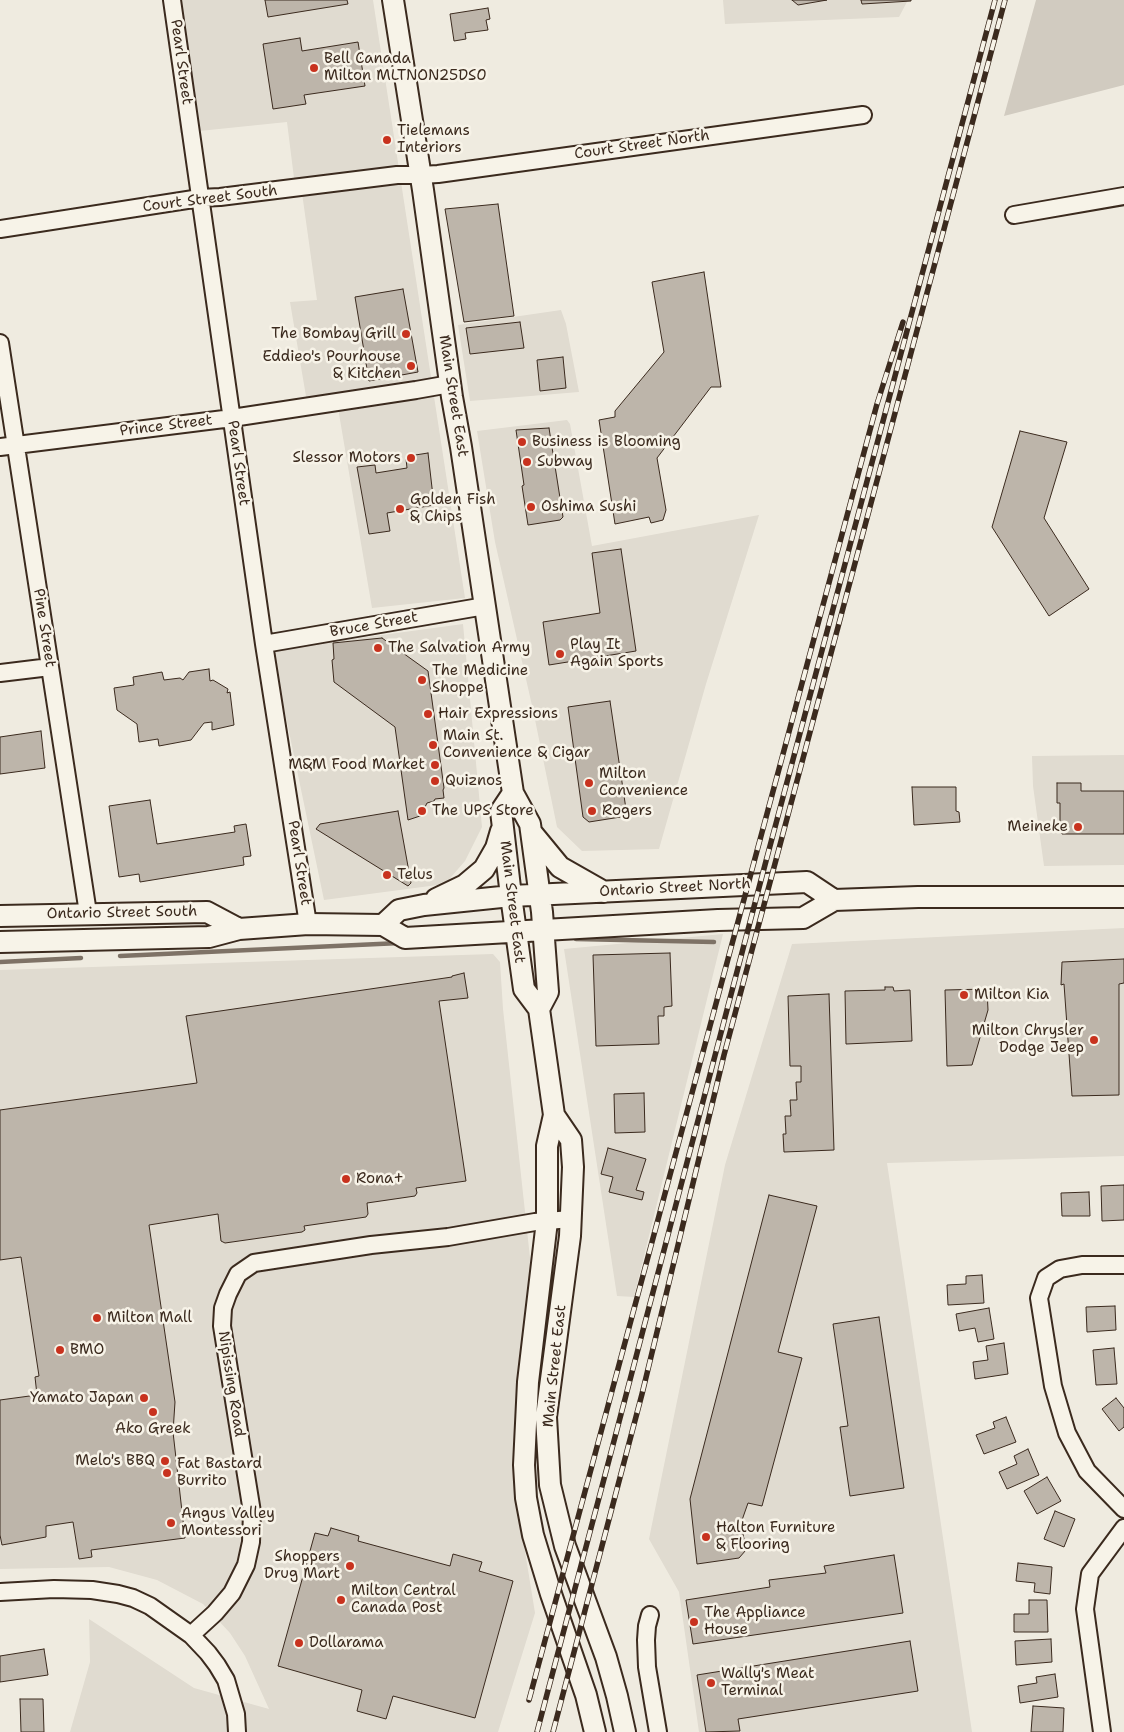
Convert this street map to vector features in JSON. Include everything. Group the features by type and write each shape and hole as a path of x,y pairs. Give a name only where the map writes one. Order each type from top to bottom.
{"main road":[{"name":"Main Street East","path":"393,0 421,175 450,384 513,793 530,824 544,930 548,992 539,1009"},
{"name":"Main Street East","path":"513,793 502,812 511,896 524,989 539,1009 554,1115 547,1146 547,1221 528,1382 524,1465 526,1498 533,1535 586,1695 595,1732"},
{"path":"424,905 465,885 484,869 496,848 502,824"},
{"path":"531,831 560,867 604,892"},
{"name":"Ontario Street North","path":"511,896 806,882 834,900"},
{"path":"511,896 424,905 399,910 383,924 405,938 718,920 803,918 834,900 918,897 1124,897"},
{"name":"Ontario Street South","path":"0,916 207,912 239,928"},
{"name":"Ontario Street South","path":"0,942 209,937 239,928 308,924 383,924"},
{"name":"Main Street East","path":"554,1115 571,1140 573,1167 571,1219 562,1307 546,1417 550,1485 565,1546 606,1657 625,1732"}],"street":[{"name":"Pearl Street","path":"172,0 264,644 308,924"},
{"name":"Court Street North","path":"421,175 863,115"},
{"name":"Court Street South","path":"0,229 200,198 397,175 421,175"},
{"path":"1014,215 1124,196"},
{"name":"Pine Street","path":"0,343 88,913"},
{"name":"Prince Street","path":"0,447 232,418 450,384"},
{"name":"Bruce Street","path":"264,644 485,606"},
{"path":"0,673 50,667"},
{"name":"Nipissing Road","path":"191,1635 215,1613 232,1593 246,1565 251,1542 252,1512 222,1326 223,1308 238,1274 254,1263 371,1245 448,1237 571,1219"},
{"path":"1124,1265 1082,1265 1060,1269 1046,1278 1039,1298 1053,1386 1067,1433 1087,1471 1124,1509"},
{"path":"1102,1732 1085,1609 1090,1574 1124,1528"},
{"path":"0,1592 54,1589 92,1590 133,1598 150,1606 191,1635 208,1653 226,1680 236,1714 237,1732"},
{"path":"650,1615 646,1640 647,1666 658,1732"}],"shaded area":[{"path":"165,0 373,0 465,598 372,608 338,408 309,414 290,302 317,300 302,193 296,194 287,122 180,133"},
{"path":"723,0 908,0 899,17 725,24"},
{"path":"1036,0 1124,0 1124,85 1004,116"},
{"path":"561,310 566,324 579,392 470,401 458,325"},
{"path":"567,420 570,424 592,546 759,515 706,684 659,849 582,851 557,827 495,542 477,431"},
{"path":"463,624 482,827 465,861 445,884 324,900 272,650"},
{"path":"1124,755 1124,865 1044,866 1033,786 1032,756"},
{"path":"1124,928 1124,1156 887,1163 972,1732 699,1732 679,1592 649,1539 725,1165 792,944"},
{"path":"723,934 634,1297 617,1296 564,949"},
{"name":"Milton Mall","path":"493,954 500,962 503,1009 531,1267 513,1477 535,1613 498,1732 70,1732 90,1662 89,1619 194,1688 269,1709 245,1656 230,1633 203,1604 157,1580 109,1567 0,1569 0,970"}],"building":[{"path":"265,0 347,0 348,4 268,17"},
{"path":"792,0 827,0 798,5"},
{"path":"861,0 911,0 911,1 862,4"},
{"path":"488,8 490,19 486,20 488,30 465,33 466,39 454,41 450,14"},
{"name":"Bell Canada Milton MLTNON25DS0","path":"300,38 302,51 358,42 365,86 304,95 306,104 273,109 263,44"},
{"path":"498,204 514,316 464,322 445,209"},
{"path":"704,272 721,387 711,387 657,458 666,510 663,520 651,523 649,517 615,524 599,420 615,417 615,411 664,352 652,282"},
{"path":"403,289 418,372 369,381 355,297"},
{"path":"520,322 524,348 470,354 466,328"},
{"path":"563,357 566,388 540,391 537,360"},
{"path":"549,428 563,517 560,520 528,525 516,430"},
{"path":"1020,431 1067,442 1044,518 1089,589 1049,616 992,527"},
{"path":"428,453 434,505 387,513 390,531 369,534 357,467 375,465 376,473 407,468 406,459 409,456"},
{"path":"621,549 636,651 549,665 543,622 600,613 592,553"},
{"path":"382,638 428,671 444,798 435,799 427,803 425,807 426,814 408,820 395,727 334,682 333,643"},
{"path":"209,669 210,681 213,680 228,689 227,693 230,692 234,725 212,730 212,722 204,723 191,740 159,746 158,739 139,742 137,724 117,710 114,688 134,685 133,677 162,672 164,680 180,678 183,680 189,672"},
{"path":"610,701 627,816 589,822 583,817 568,707"},
{"path":"41,731 45,768 0,774 0,737"},
{"path":"1057,783 1081,783 1081,791 1124,791 1124,834 1062,834 1060,803 1057,803"},
{"path":"912,787 956,787 956,811 959,812 960,822 914,825"},
{"path":"150,800 157,844 235,832 234,826 246,824 251,856 243,857 244,865 140,882 139,874 119,877 109,806"},
{"path":"398,811 411,883 408,886 316,829 320,824"},
{"path":"670,953 672,1006 664,1007 664,1016 658,1016 659,1044 596,1046 593,955"},
{"name":"Milton Chrysler Dodge Jeep","path":"1124,959 1124,983 1119,984 1119,1095 1072,1096 1064,984 1061,985 1062,962"},
{"name":"Milton Mall","path":"464,973 468,998 439,1001 466,1181 416,1188 417,1193 415,1196 367,1203 368,1214 366,1217 304,1226 305,1230 302,1232 225,1243 221,1241 218,1214 149,1225 175,1402 173,1432 185,1538 91,1550 92,1557 79,1559 73,1522 46,1526 46,1537 2,1545 0,1535 0,1400 37,1395 35,1377 39,1376 21,1257 0,1260 0,1110 197,1083 186,1016 452,977"},
{"path":"885,987 893,987 894,991 910,990 912,1041 846,1044 845,991 885,990"},
{"path":"987,989 988,1010 972,1065 947,1066 945,990"},
{"path":"829,994 834,1150 784,1152 785,1116 791,1116 790,1100 797,1100 796,1082 801,1082 801,1066 790,1066 788,996"},
{"path":"644,1093 645,1132 615,1133 614,1094"},
{"path":"608,1148 646,1159 636,1190 644,1192 642,1200 609,1192 613,1177 601,1174"},
{"path":"1124,1185 1124,1220 1102,1221 1101,1186"},
{"path":"1089,1192 1090,1216 1062,1216 1061,1193"},
{"path":"769,1195 817,1206 778,1352 802,1358 762,1506 748,1503 741,1523 746,1550 739,1558 697,1564 690,1499"},
{"path":"982,1275 984,1303 948,1305 947,1285 966,1284 966,1276"},
{"path":"1115,1306 1116,1330 1087,1332 1086,1307"},
{"path":"989,1308 994,1339 978,1342 975,1328 959,1331 956,1314"},
{"path":"879,1317 904,1488 850,1496 840,1427 848,1426 833,1324"},
{"path":"1004,1343 1008,1374 975,1379 973,1362 988,1360 986,1346"},
{"path":"1114,1348 1117,1384 1096,1385 1093,1350"},
{"path":"1116,1398 1124,1408 1124,1427 1119,1431 1102,1409"},
{"path":"1006,1417 1016,1442 984,1454 976,1435 995,1428 993,1422"},
{"path":"1028,1449 1039,1475 1007,1489 999,1472 1017,1464 1014,1456"},
{"path":"1047,1477 1061,1501 1037,1514 1024,1491"},
{"path":"1055,1511 1075,1519 1064,1547 1044,1539"},
{"path":"331,1528 359,1536 358,1541 450,1566 453,1554 482,1562 479,1571 513,1581 475,1718 393,1696 386,1719 357,1711 362,1690 278,1666 315,1533 328,1536"},
{"path":"894,1555 903,1613 693,1644 686,1600 770,1587 769,1580 826,1573 824,1566"},
{"path":"1018,1563 1052,1567 1050,1594 1034,1592 1035,1583 1016,1581"},
{"path":"1029,1600 1047,1600 1048,1632 1014,1632 1014,1614 1029,1614"},
{"path":"1051,1639 1052,1662 1016,1665 1015,1641"},
{"path":"910,1641 918,1691 738,1719 740,1731 706,1732 697,1675"},
{"path":"44,1649 48,1675 0,1682 0,1656"},
{"path":"1055,1674 1058,1697 1020,1703 1018,1686 1037,1683 1036,1677"},
{"path":"20,1699 43,1699 44,1732 21,1732"},
{"path":"1033,1706 1064,1708 1063,1732 1031,1732"}],"waterway":[{"path":"576,939 714,942"},
{"path":"120,956 400,943"},
{"path":"0,962 81,958"}],"railway":[{"path":"537,1732 995,0"},
{"path":"553,1732 642,1394 724,1055 1005,0"},
{"path":"529,1700 877,404 903,322"}],"place":[{"name":"Bell Canada Milton MLTNON25DS0","path":"314,68"},
{"name":"Tielemans Interiors","path":"387,140"},
{"name":"The Bombay Grill","path":"406,334"},
{"name":"Eddieo's Pourhouse & Kitchen","path":"411,366"},
{"name":"Business is Blooming","path":"522,442"},
{"name":"Slessor Motors","path":"411,458"},
{"name":"Subway","path":"527,462"},
{"name":"Oshima Sushi","path":"531,507"},
{"name":"Golden Fish & Chips","path":"400,509"},
{"name":"The Salvation Army","path":"378,648"},
{"name":"Play It Again Sports","path":"560,654"},
{"name":"The Medicine Shoppe","path":"422,680"},
{"name":"Hair Expressions","path":"428,714"},
{"name":"Main St. Convenience & Cigar","path":"433,745"},
{"name":"M&M Food Market","path":"435,765"},
{"name":"Quiznos","path":"435,781"},
{"name":"Milton Convenience","path":"589,783"},
{"name":"The UPS Store","path":"422,811"},
{"name":"Rogers","path":"592,811"},
{"name":"Meineke","path":"1078,827"},
{"name":"Telus","path":"387,875"},
{"name":"Milton Kia","path":"964,995"},
{"name":"Milton Chrysler Dodge Jeep","path":"1094,1040"},
{"name":"Rona+","path":"346,1179"},
{"name":"Milton Mall","path":"97,1318"},
{"name":"BMO","path":"60,1350"},
{"name":"Yamato Japan","path":"144,1398"},
{"name":"Ako Greek","path":"153,1412"},
{"name":"Melo's BBQ","path":"165,1461"},
{"name":"Fat Bastard Burrito","path":"167,1473"},
{"name":"Angus Valley Montessori","path":"171,1523"},
{"name":"Halton Furniture & Flooring","path":"706,1537"},
{"name":"Shoppers Drug Mart","path":"350,1566"},
{"name":"Milton Central Canada Post","path":"341,1600"},
{"name":"The Appliance House","path":"694,1622"},
{"name":"Dollarama","path":"299,1643"},
{"name":"Wally's Meat Terminal","path":"711,1683"}]}
